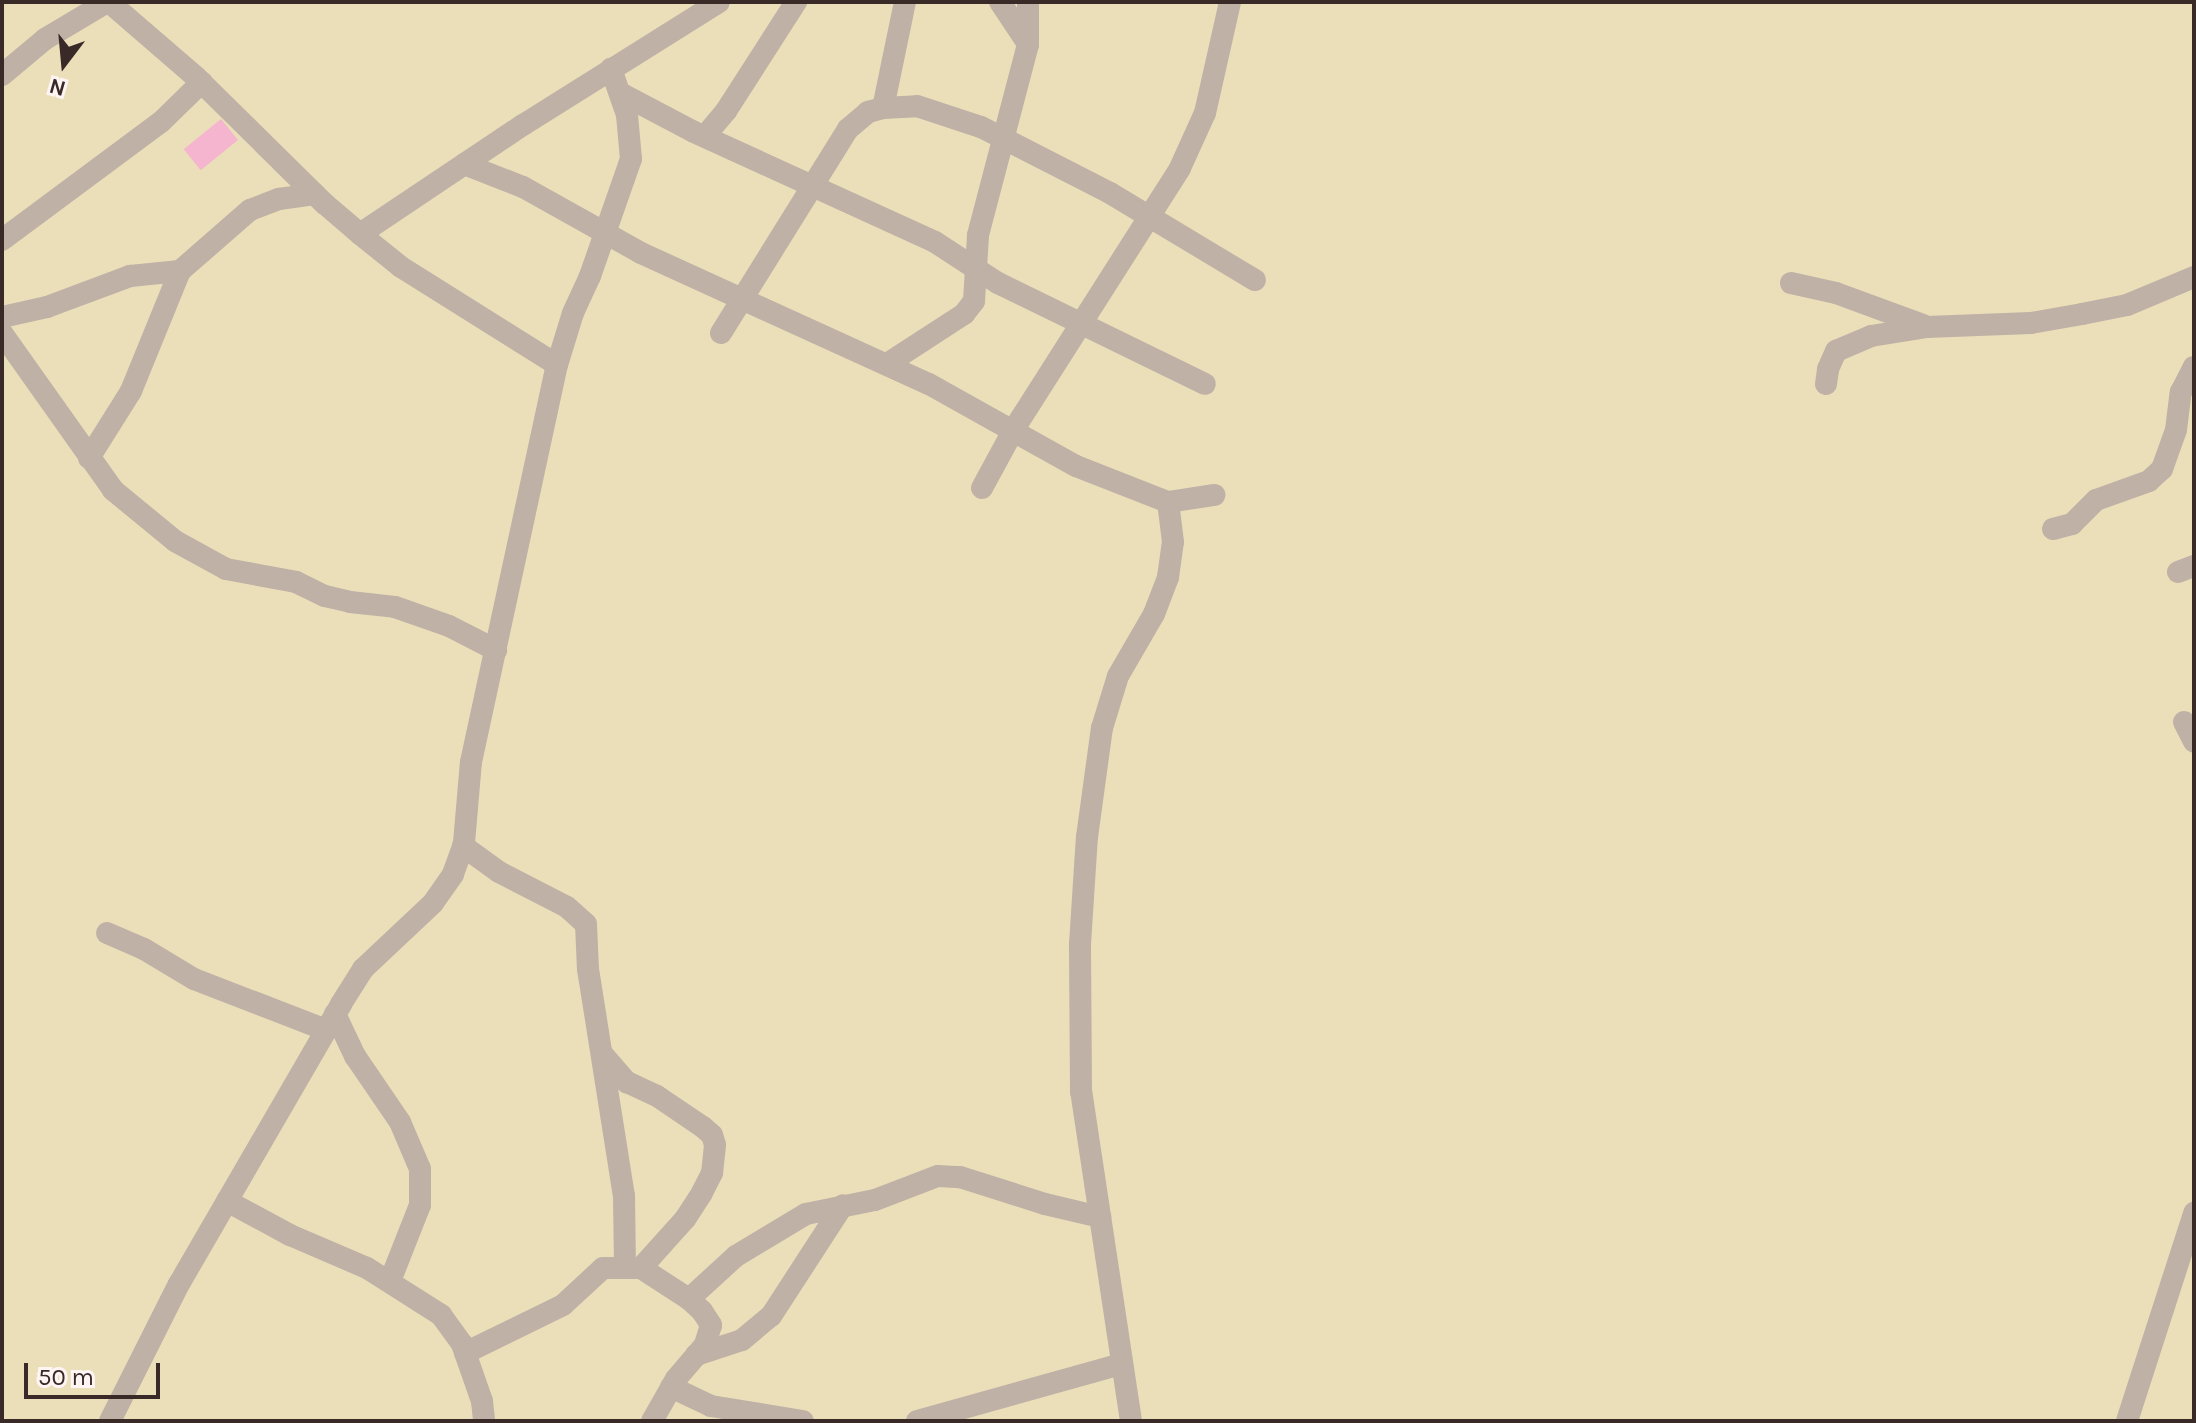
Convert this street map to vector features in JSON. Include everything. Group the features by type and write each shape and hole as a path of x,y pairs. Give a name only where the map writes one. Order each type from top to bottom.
{"street":[{"path":"2,75 45,39 108,2 202,82 360,234 401,267 557,365"},
{"path":"705,136 726,111 796,2"},
{"path":"883,108 905,2"},
{"path":"1000,2 1028,45"},
{"path":"887,364 964,314 974,301 978,235 1028,45 1028,2"},
{"path":"982,488 1014,429 1180,168 1205,113 1230,2"},
{"path":"360,234 703,5"},
{"path":"110,1421 179,1284 330,1022 363,969 444,889 463,846 471,762 557,365 573,313 606,234 631,159 622,94 611,69"},
{"path":"2,240 161,122 202,82"},
{"path":"622,94 812,187 935,242 977,270 1081,325 1205,384"},
{"path":"721,333 848,129 868,112 883,108 917,106 1004,138 1110,193 1255,280"},
{"path":"464,164 523,187 606,234 887,364 1014,429 1076,466 1168,502 1214,495"},
{"path":"89,458 131,391 166,297 180,271 250,210 279,199 315,194"},
{"path":"2,317 47,307 130,276 180,271"},
{"path":"1826,384 1831,359 1847,344 1871,336 1927,327 2002,326 2082,314 2127,305 2194,277"},
{"path":"1791,283 1836,293 1927,327"},
{"path":"2,333 113,490 175,541 226,569 296,582 325,596 350,602 395,607 449,626 496,650"},
{"path":"2053,529 2072,524 2103,496 2149,481 2162,469 2176,430 2181,392 2194,367"},
{"path":"1131,1421 1078,1053 1080,929 1096,761 1110,699 1127,656 1154,614 1168,577 1173,542 1168,502"},
{"path":"463,846 499,872 583,919 587,929 588,969 604,1056 633,1267"},
{"path":"107,933 144,949 194,979 330,1022 400,1122 420,1169 420,1205 390,1281"},
{"path":"465,1353 563,1305 597,1272 633,1267 685,1219 712,1173 715,1145 703,1127 657,1096 627,1082 604,1056"},
{"path":"689,1299 736,1256 806,1214 875,1200 938,1176 950,1176 1100,1217"},
{"path":"227,1201 290,1235 327,1248 390,1281 449,1321 465,1353 482,1401 484,1421"},
{"path":"696,1355 742,1340 771,1316 843,1205"},
{"path":"2127,1421 2194,1213"},
{"path":"633,1267 689,1299 711,1325 709,1338 671,1387 652,1421"},
{"path":"917,1421 1121,1364"},
{"path":"671,1387 711,1406 803,1421"}],"shaded area":[{"path":"2,2 2194,2 2194,1421 2,1421"}],"building":[{"path":"221,119 238,140 201,170 184,149"}]}
